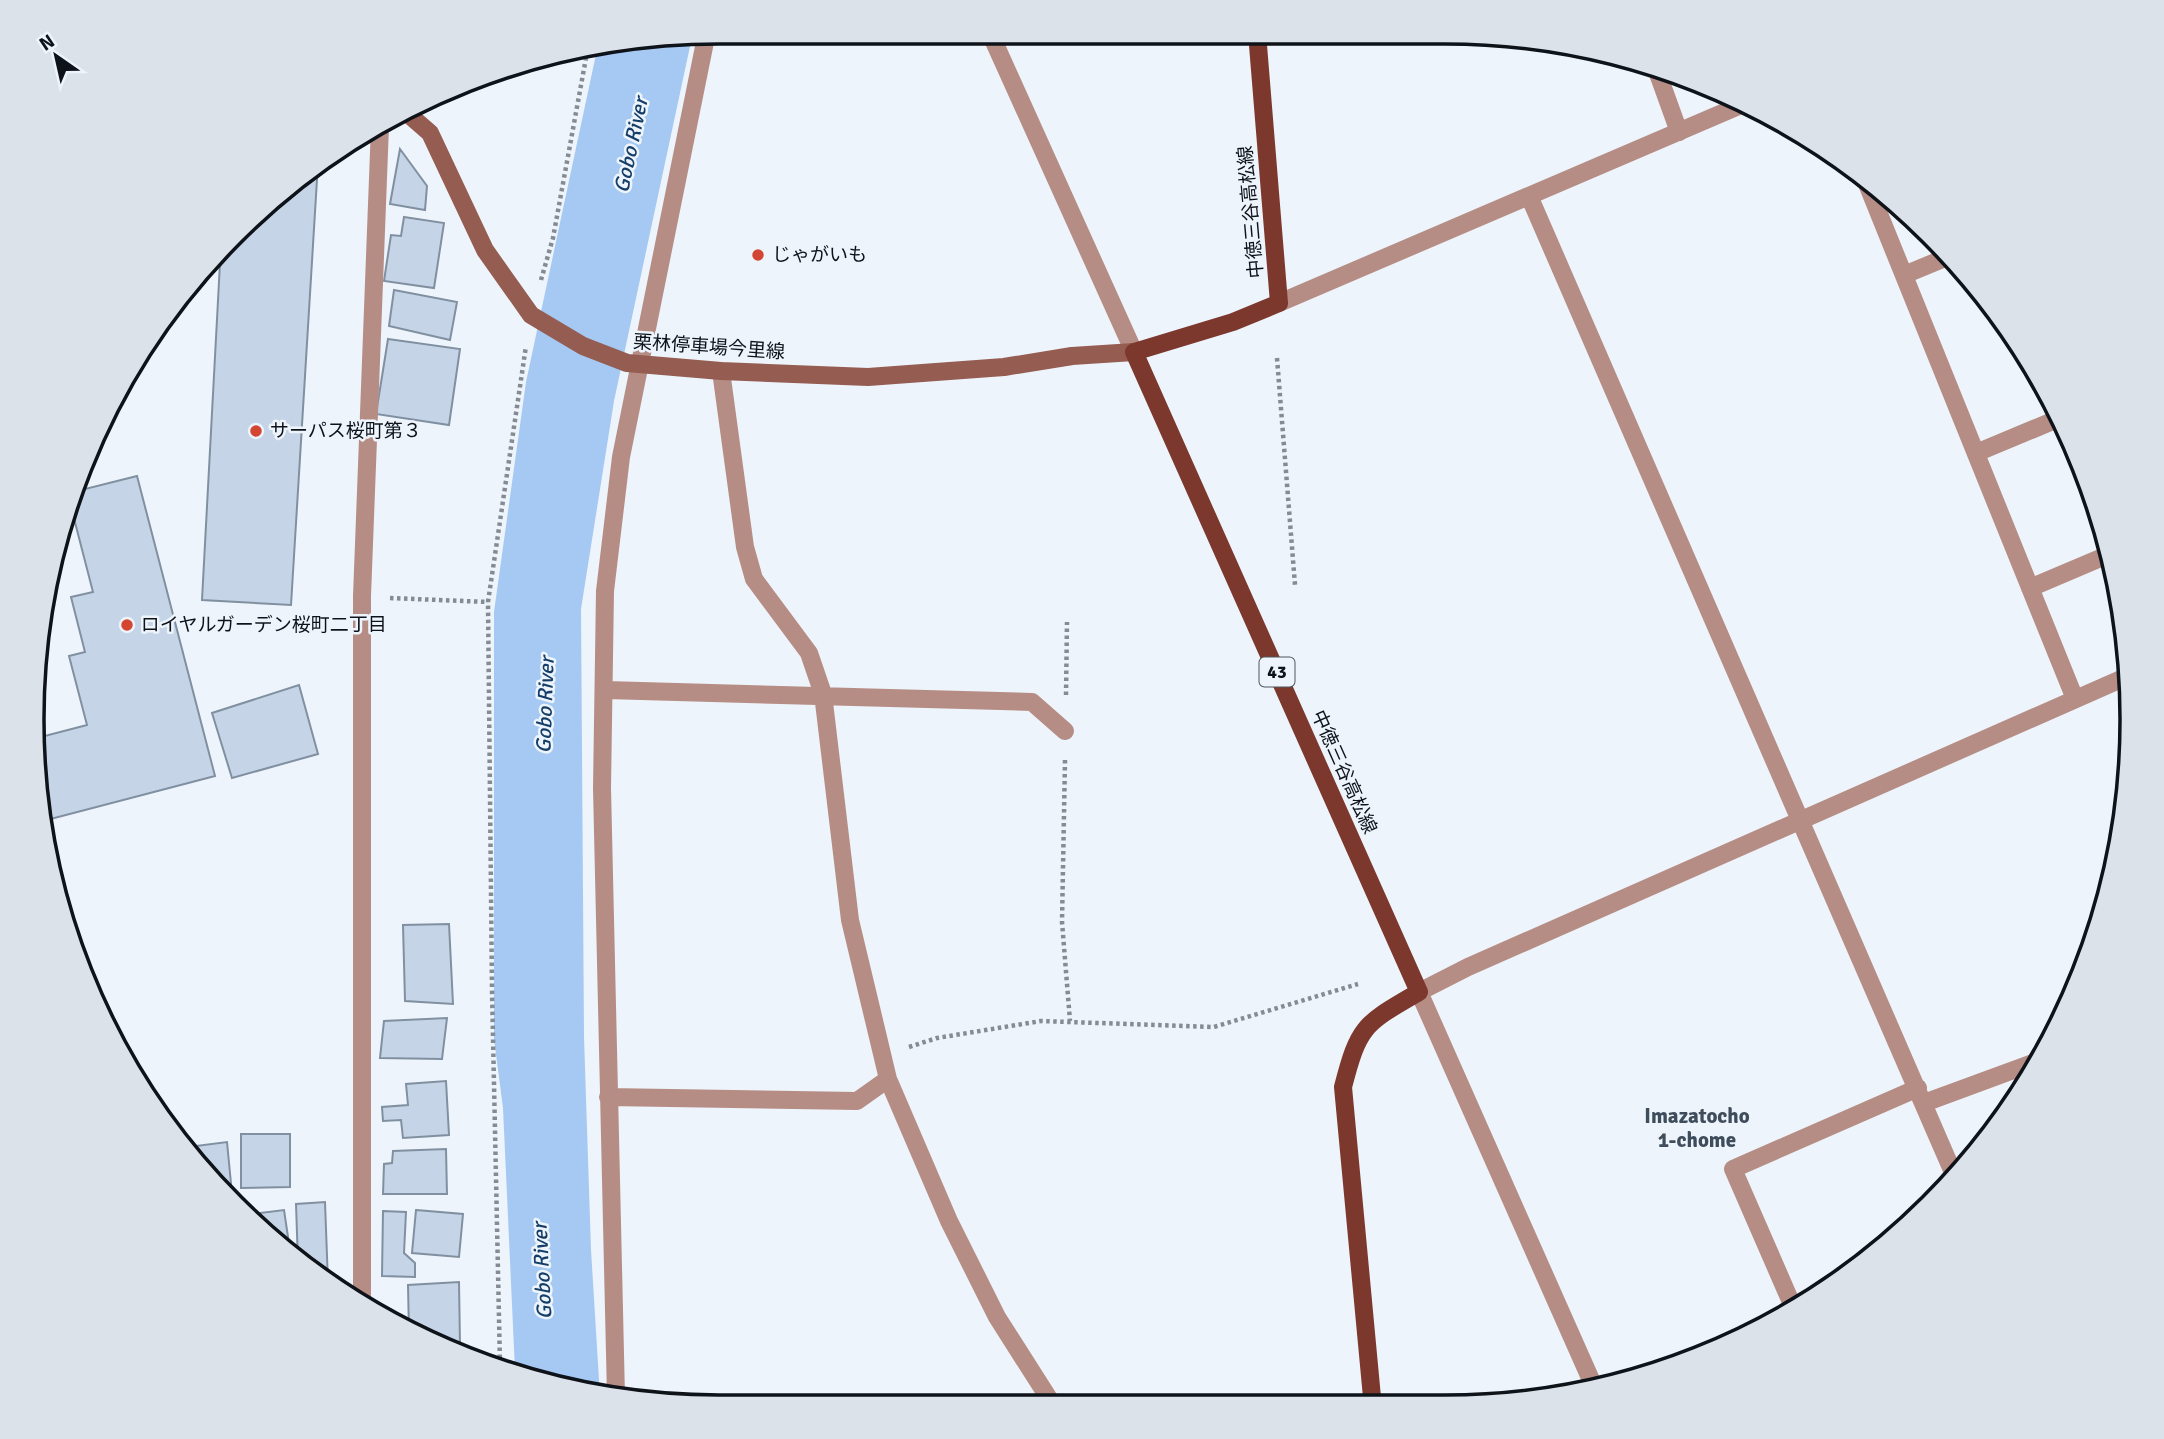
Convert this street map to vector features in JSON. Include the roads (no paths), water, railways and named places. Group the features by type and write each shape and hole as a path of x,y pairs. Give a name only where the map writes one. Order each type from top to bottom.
{"main road":[{"name":"中徳三谷高松線","path":"1258,44 1279,303 1233,322 1134,352 1419,992"},
{"name":"栗林停車場今里線","path":"412,118 430,133 485,250 538,320 583,346 634,364 721,371 868,377 1004,367 1072,356 1134,352"},
{"path":"1372,1395 1343,1087 1355,1043 1373,1018 1419,992"}],"street":[{"path":"616,1387 602,788 606,690 605,592 634,364 704,44"},
{"path":"995,44 1134,352"},
{"path":"1660,79 1679,132"},
{"path":"1279,303 1530,198 1733,109"},
{"path":"362,1292 362,596 380,135"},
{"path":"1872,196 2075,699"},
{"path":"1530,198 1798,821 1951,1167"},
{"path":"1904,275 1940,260"},
{"path":"721,371 745,547 754,579 809,653 823,694 850,920 888,1079 949,1221 996,1317 1047,1395"},
{"path":"1976,453 2051,422"},
{"path":"2030,588 2100,558"},
{"path":"1590,1379 1419,992 1468,967 2119,680"},
{"path":"606,690 823,694 1032,702 1065,731"},
{"path":"1790,1300 1733,1170 1921,1096 2025,1065"},
{"path":"608,1097 857,1101 888,1079"}],"water":[{"name":"Gobo River","path":"690,45 614,401 581,609 584,1037 591,1250 599,1384 515,1363 503,1108 494,1039 494,612 526,382 596,56"}],"place":[{"name":"じゃがいも","path":"758,255"},
{"name":"サーパス桜町第３","path":"256,431"},
{"name":"ロイヤルガーデン桜町二丁目","path":"127,625"}],"district":[{"name":"Imazatocho 1-chome","path":"1697,1128"}]}
